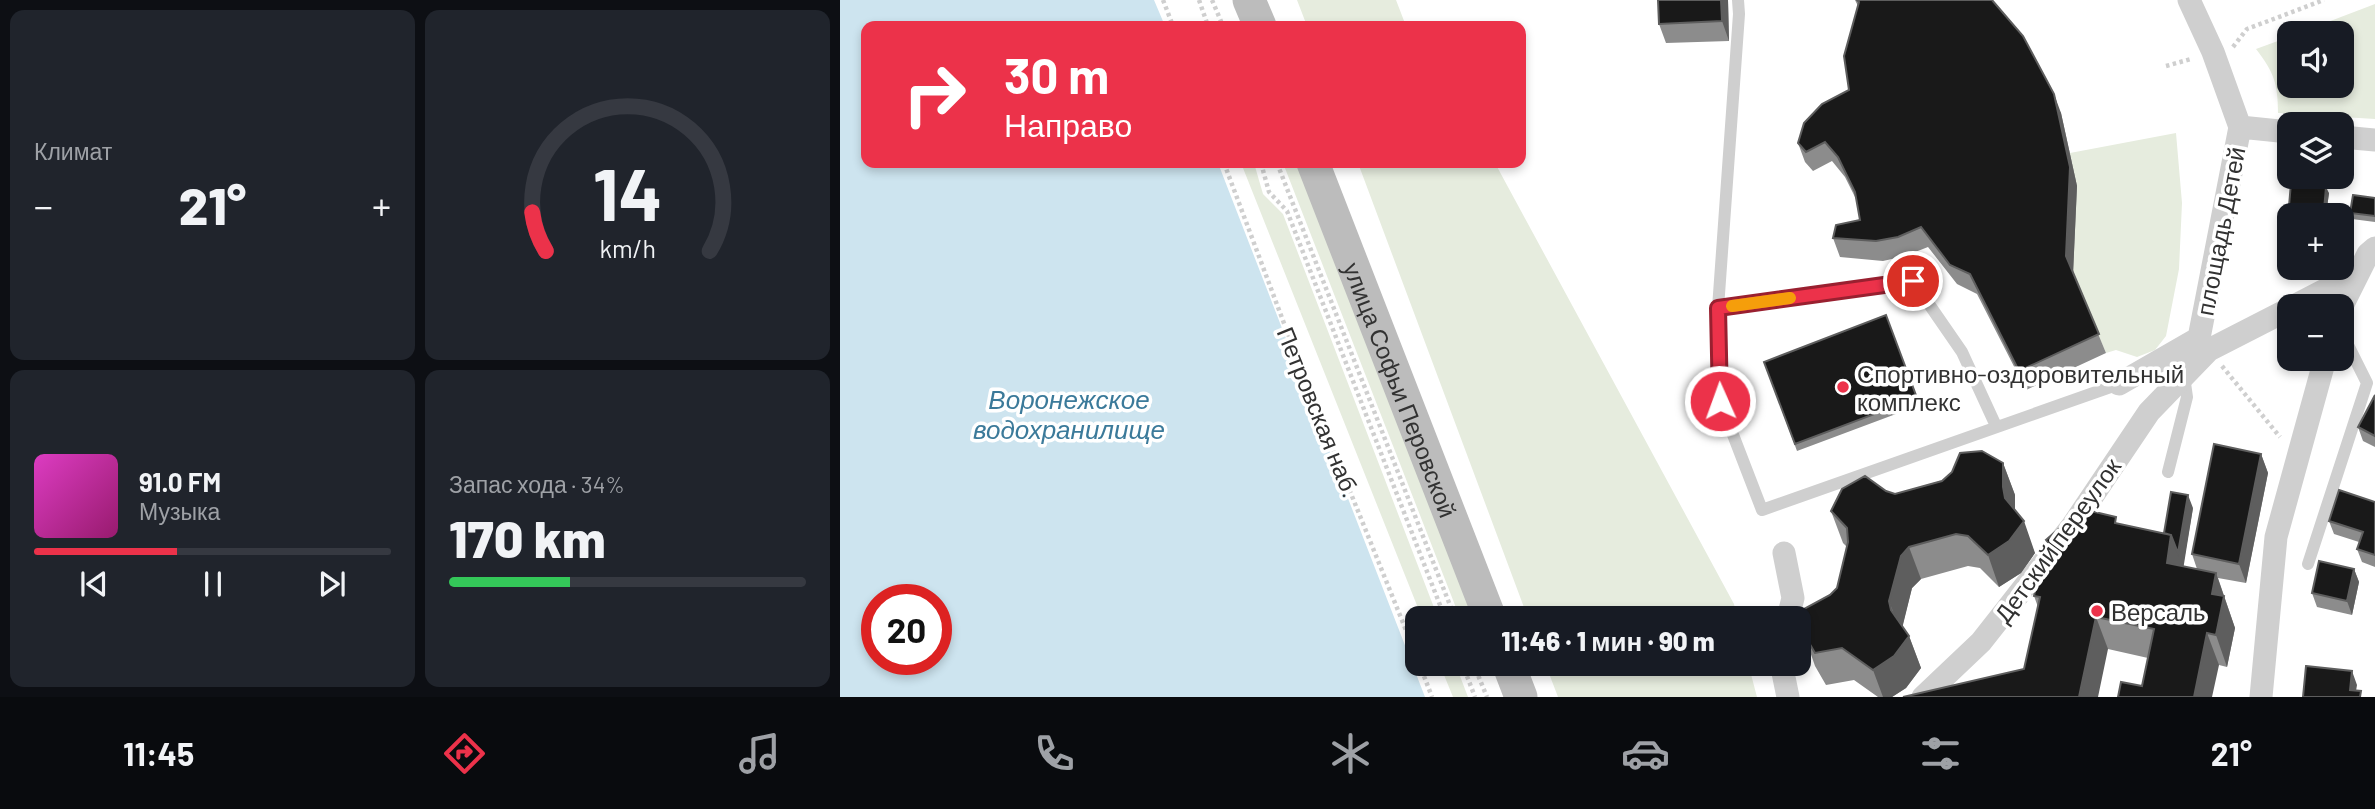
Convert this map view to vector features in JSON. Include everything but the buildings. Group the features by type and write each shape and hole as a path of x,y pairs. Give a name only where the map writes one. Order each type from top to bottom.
{"main road":[{"path":"1250,0 1258,21"},
{"name":"улица Софьи Перовской","path":"1315,168 1485,606"},
{"path":"1513,676 1521,697"}],"street":[{"name":"площадь Детей","path":"2119,384 2199,338 2240,127 2213,52 2189,0"},
{"path":"2240,127 2277,131"},
{"path":"2354,138 2375,140"},
{"path":"2348,294 2368,254 2375,248"},
{"path":"2317,294 2353,284"},
{"name":"Детский переулок","path":"1923,697 1981,642 2073,524 2149,412 2209,350 2277,315"},
{"path":"2261,697 2276,537 2322,371"},
{"path":"1784,553 1793,598 1791,606"},
{"path":"1784,676 1788,697"}],"lane":[{"path":"1738,0 1718,308 1720,401 1762,510 2119,384"},
{"path":"1718,308 1913,281 1962,352 1996,426"},
{"path":"2308,564 2367,383 2354,357"},
{"path":"2168,472 2188,397 2184,376"}],"path":[{"path":"1163,0 1171,21"},
{"path":"1199,0 1206,21"},
{"path":"1213,0 1221,21"},
{"path":"2234,47 2248,30 2324,0"},
{"name":"Петровская наб.","path":"1226,168 1306,382 1405,630"},
{"path":"1262,168 1269,192 1287,211 1440,606"},
{"path":"1279,168 1450,606"},
{"path":"2209,350 2297,457"},
{"name":"Петровская наб.","path":"1424,676 1432,697"},
{"path":"1467,676 1475,697"},
{"path":"1479,676 1487,697"}],"shaded area":[{"path":"1297,0 1396,0 1404,21 1305,21"},
{"path":"2375,4 2375,119 2354,118 2354,112 2278,112 2277,98 2354,98 2354,21 2330,21"},
{"path":"2277,41 2277,94 2274,79 2256,49"},
{"path":"2176,133 2182,203 2179,269 2166,336 2155,350 2137,357 2116,350 2106,353 2073,275 2070,153"},
{"path":"1243,168 1255,168 1263,194 1283,214 1433,606 1417,606"},
{"path":"1285,168 1300,168 1469,606 1455,606"},
{"path":"1360,168 1498,168 1734,604 1524,606"},
{"path":"1444,676 1460,676 1468,697 1453,697"},
{"path":"1550,676 1751,676 1757,697 1558,697"}],"water":[{"name":"Воронежское водохранилище","path":"840,0 1154,0 1163,21 861,21 861,168 1220,168 1405,645 1405,676 1417,676 1425,697 840,697"}],"slow traffic":[{"path":"1732,306 1790,298"}],"place":[{"name":"Спортивно-оздоровительный комплекс","path":"1843,387"},
{"name":"Версаль","path":"2097,611"}],"route":[{"path":"1720,401 1718,308 1913,281"}]}
